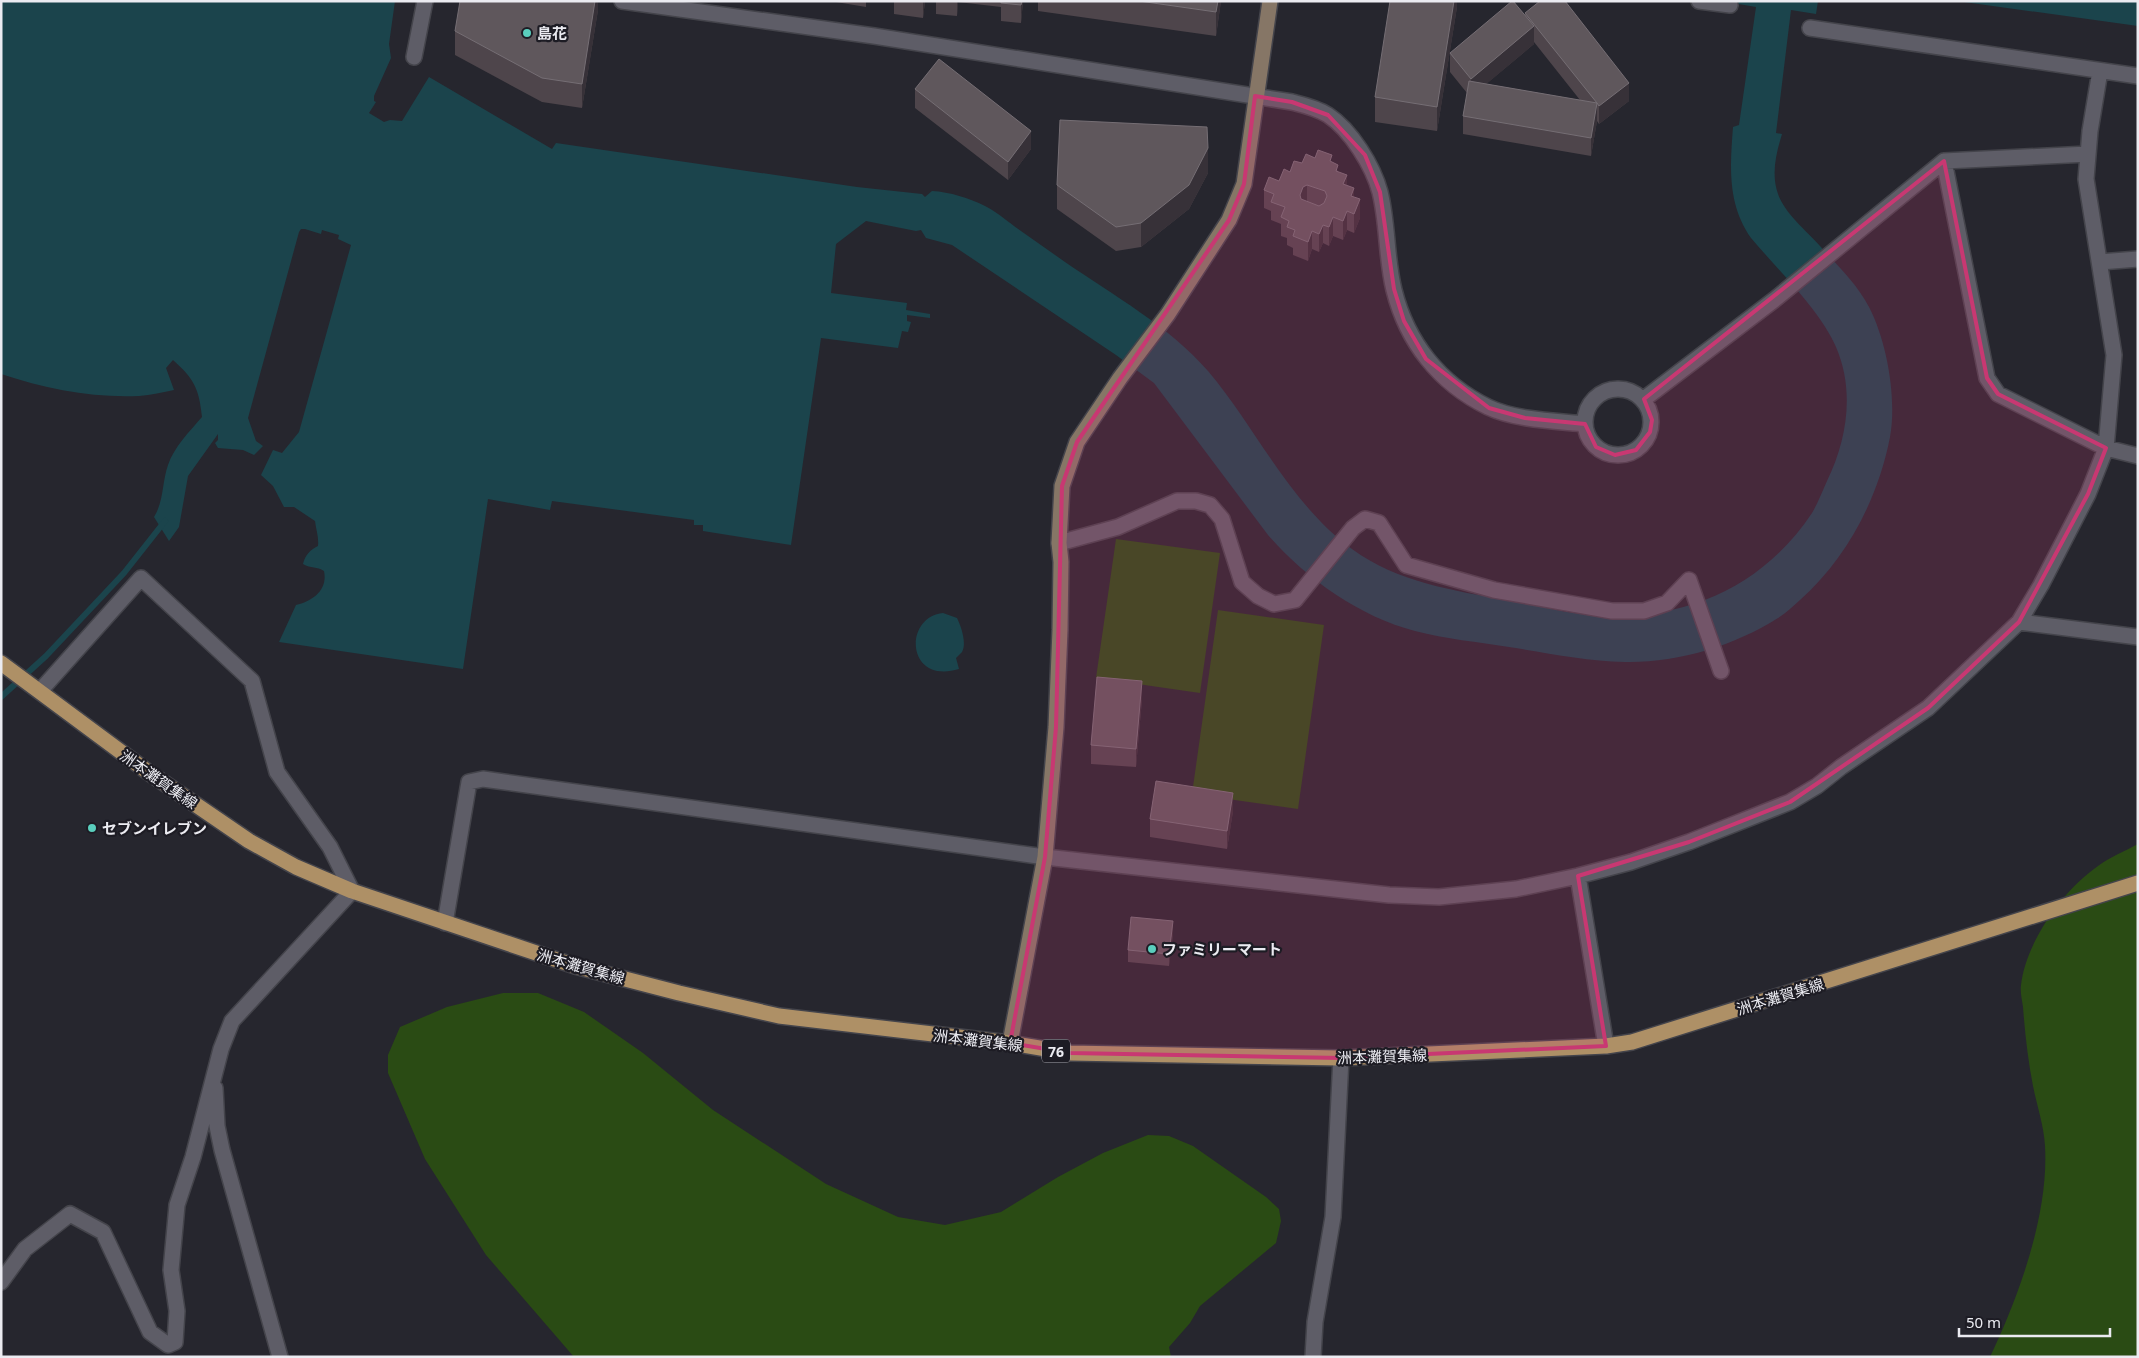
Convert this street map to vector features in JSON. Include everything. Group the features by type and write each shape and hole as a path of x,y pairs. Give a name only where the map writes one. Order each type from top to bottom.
{"main road":[{"name":"洲本灘賀集線","path":"6,667 148,772 249,841 278,858 352,891 575,966 779,1016 1010,1043 1070,1053 1341,1058 1606,1046 1641,1039 2138,883"}],"street":[{"path":"414,57 425,1"},
{"path":"622,1 874,36 1255,96 1292,102 1328,115 1365,155 1380,192 1394,289 1412,339 1426,359 1462,391 1489,408 1525,418 1585,424"},
{"path":"1010,1043 1045,857 1058,688 1061,562 1059,542 1062,486 1078,442 1120,378 1168,314 1229,220 1244,184 1270,1"},
{"path":"1699,1 1730,5"},
{"path":"1810,28 2138,76"},
{"path":"445,923 469,782 483,778 1045,857 1380,894 1431,896 1516,889 1578,876 1631,862 1689,842 1790,802 1818,786 1842,767 1928,708 2018,622 2041,586 2088,494 2106,448 2114,355 2086,179 2090,131 2100,71"},
{"path":"1644,399 1774,300 1944,161 2088,154"},
{"path":"1944,161 1987,378 1998,394 2106,448 2138,456"},
{"path":"2100,262 2138,258"},
{"path":"1612,388 1624,388 1635,392 1644,399 1650,409 1652,420 1650,432 1645,442 1636,450 1626,454 1615,455 1605,453 1596,447 1589,438 1585,424 1588,408 1594,398 1612,388"},
{"path":"1059,542 1118,527 1177,501 1196,501 1210,505 1222,519 1242,582 1258,596 1274,604 1295,600 1353,528 1365,519 1379,524 1406,565 1504,592 1612,610 1644,611 1667,603 1689,580 1721,671"},
{"path":"1,1282 25,1249 70,1214 103,1232 150,1332 168,1345 175,1342 177,1311 171,1270 177,1205 193,1157 214,1074 232,1021 352,891 330,847 277,772 252,681 141,578 36,688"},
{"path":"2018,622 2138,637"},
{"path":"1578,876 1606,1046"},
{"path":"1313,1357 1315,1322 1333,1217 1341,1058"},
{"path":"214,1074 217,1126 222,1150 280,1357"}],"highlighted area":[{"path":"1255,96 1292,102 1328,115 1365,155 1380,192 1394,289 1404,321 1426,359 1489,408 1525,418 1585,424 1596,447 1615,455 1636,450 1650,432 1652,420 1644,399 1944,161 1987,378 1998,394 2106,448 2088,494 2019,622 1928,708 1790,802 1689,842 1578,876 1606,1046 1341,1058 1070,1053 1010,1043 1045,857 1056,727 1062,486 1077,442 1229,220 1244,184"}],"green space":[{"path":"1116,539 1220,553 1200,693 1096,678"},
{"path":"1218,610 1324,625 1298,809 1192,794"},
{"path":"2138,844 2138,1357 1990,1357 2011,1308 2030,1254 2037,1227 2045,1172 2044,1138 2033,1086 2021,993 2024,969 2038,935 2048,918 2072,889 2085,876 2103,863"},
{"path":"503,993 538,993 584,1012 643,1053 713,1110 826,1184 898,1217 945,1225 1001,1212 1058,1177 1103,1153 1148,1135 1169,1136 1193,1146 1266,1197 1279,1209 1281,1221 1276,1243 1200,1306 1190,1323 1169,1347 1171,1357 574,1357 486,1255 425,1159 388,1073 388,1055 400,1027 447,1007"}],"water":[{"path":"1,1 395,1 389,44 391,58 374,96 374,101 376,102 369,113 384,122 390,120 402,121 429,77 552,149 556,143 857,187 922,194 925,197 932,191 972,200 996,213 1140,312 1193,355 1226,393 1292,488 1310,510 1330,531 1352,549 1388,570 1427,584 1568,612 1604,616 1636,615 1666,611 1695,604 1722,593 1748,578 1771,560 1793,538 1812,513 1840,449 1844,432 1847,398 1842,364 1836,347 1820,319 1751,238 1743,225 1734,198 1731,170 1733,127 1739,125 1756,7 1721,1 1818,1 1816,14 1791,10 1776,133 1782,134 1775,164 1776,186 1781,201 1796,222 1853,283 1869,307 1875,321 1885,353 1891,388 1892,422 1885,460 1869,505 1846,546 1832,566 1787,612 1743,637 1685,656 1645,662 1625,662 1567,656 1427,634 1394,625 1354,606 1316,581 1299,566 1268,535 1154,383 1116,355 952,245 926,238 921,230 916,231 866,221 836,244 831,293 907,303 906,310 930,314 930,318 907,315 907,321 911,322 908,332 902,331 898,348 821,338 791,545 703,531 703,525 694,525 694,520 552,501 550,510 488,499 463,669 279,642 296,605 308,601 318,594 325,578 324,571 303,564 308,553 318,546 315,521 294,507 284,507 273,486 261,475 273,450 282,453 299,432 351,245 338,239 339,235 322,230 321,234 305,229 301,229 299,232 248,418 256,441 263,446 254,455 243,450 218,448 215,443 218,440 218,434 188,476 179,527 169,541 154,517 160,505 166,471 178,446 202,417 197,391 191,379 173,360 166,368 174,390 139,396 87,394 35,384 1,374"},
{"path":"1957,1 2138,1 2138,26"},
{"path":"943,613 957,618 962,630 964,644 962,652 956,658 959,669 941,671 929,668 920,659 916,648 921,626 930,617"}],"building":[{"name":"島花","path":"460,1 595,1 582,84 542,78 455,31"},
{"path":"1001,1 1022,1 1021,5 1001,3"},
{"path":"1139,1 1218,1 1216,12"},
{"path":"1390,1 1454,1 1437,107 1375,97"},
{"path":"1512,1 1534,26 1471,79 1450,53"},
{"path":"1540,1 1565,1 1629,83 1599,106 1525,13"},
{"path":"939,59 1031,131 1008,162 915,89"},
{"path":"1469,81 1597,103 1591,138 1463,116"},
{"path":"1060,120 1207,127 1208,148 1189,185 1141,223 1116,227 1057,185"},
{"path":"1318,150 1332,155 1330,161 1338,165 1336,171 1347,175 1343,184 1354,188 1351,196 1360,199 1354,214 1347,211 1343,221 1333,217 1329,227 1323,225 1319,234 1312,231 1308,242 1293,236 1295,230 1287,227 1289,221 1281,217 1285,207 1271,202 1274,194 1264,190 1269,177 1279,181 1284,169 1290,172 1294,161 1302,163 1306,154 1315,158","holes":["1307,185 1325,191 1327,196 1324,203 1319,206 1301,199 1300,195 1303,187"]},
{"path":"1097,677 1142,681 1136,749 1091,745"},
{"path":"1156,781 1233,793 1227,831 1150,819"},
{"path":"1131,917 1173,921 1169,954 1128,950"}],"waterway":[{"path":"1,697 46,656 124,573 165,521"}],"place":[{"name":"島花","path":"527,33"},
{"name":"セブンイレブン","path":"92,828"},
{"name":"ファミリーマート","path":"1152,949"}]}
